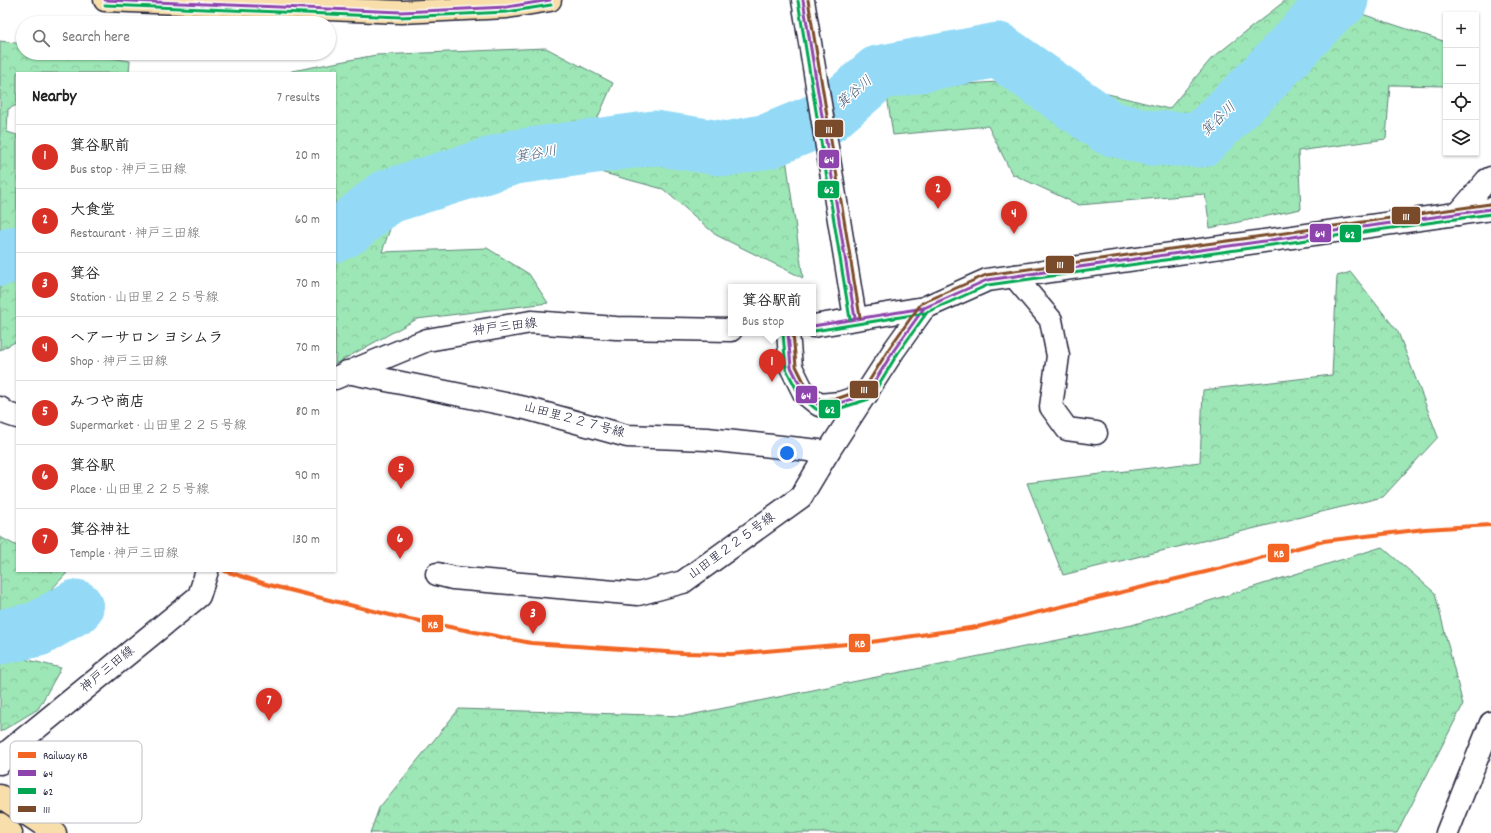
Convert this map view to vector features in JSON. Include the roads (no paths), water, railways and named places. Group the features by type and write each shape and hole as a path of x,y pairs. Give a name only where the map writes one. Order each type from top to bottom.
{"highway":[{"path":"105,0 401,12 507,7 550,0"},
{"path":"0,796 10,803"},
{"path":"40,823 55,833"},
{"path":"0,824 12,833"}],"street":[{"path":"803,0 856,318"},
{"path":"1458,214 1487,180 1491,178"},
{"path":"816,325 924,308 987,280 1491,209"},
{"path":"1014,276 1051,320 1058,356 1051,407 1068,429 1096,433"},
{"name":"山田里２２５号線","path":"436,574 453,578 638,594 683,582 801,497 828,452 894,350 924,308"},
{"name":"神戸三田線","path":"341,375 427,340 531,322 616,328 728,330"},
{"path":"788,336 791,367 804,393 819,405 840,403 866,394"},
{"name":"山田里２２７号線","path":"341,375 525,408 628,436 707,439 828,452"},
{"path":"0,408 8,414 16,417"},
{"name":"神戸三田線","path":"21,741 198,596 207,572"},
{"path":"1448,833 1491,723"},
{"name":"神戸三田線","path":"0,763 5,754 10,750"}],"waterway":[{"name":"箕谷川","path":"336,234 347,229 386,197 515,157 654,138 727,149 768,141 827,117 878,73 998,50 1109,128 1150,138 1201,140 1260,82 1326,12 1341,0"},
{"path":"0,259 16,253"},
{"name":"箕谷川","path":"0,637 38,629 76,607"}],"rail line":[{"name":"KB","path":"228,572 269,585 394,616 531,643 682,653 731,654 871,642 977,627 1222,568 1324,541 1425,529 1491,525"}],"place":[{"name":"大食堂","path":"938,209"},
{"name":"ヘアーサロン ヨシムラ","path":"1014,234"},
{"name":"箕谷駅前","path":"772,382"},
{"name":"みつや商店","path":"401,489"},
{"name":"箕谷駅","path":"400,559"},
{"name":"箕谷","path":"533,634"},
{"name":"箕谷神社","path":"269,721"}]}
